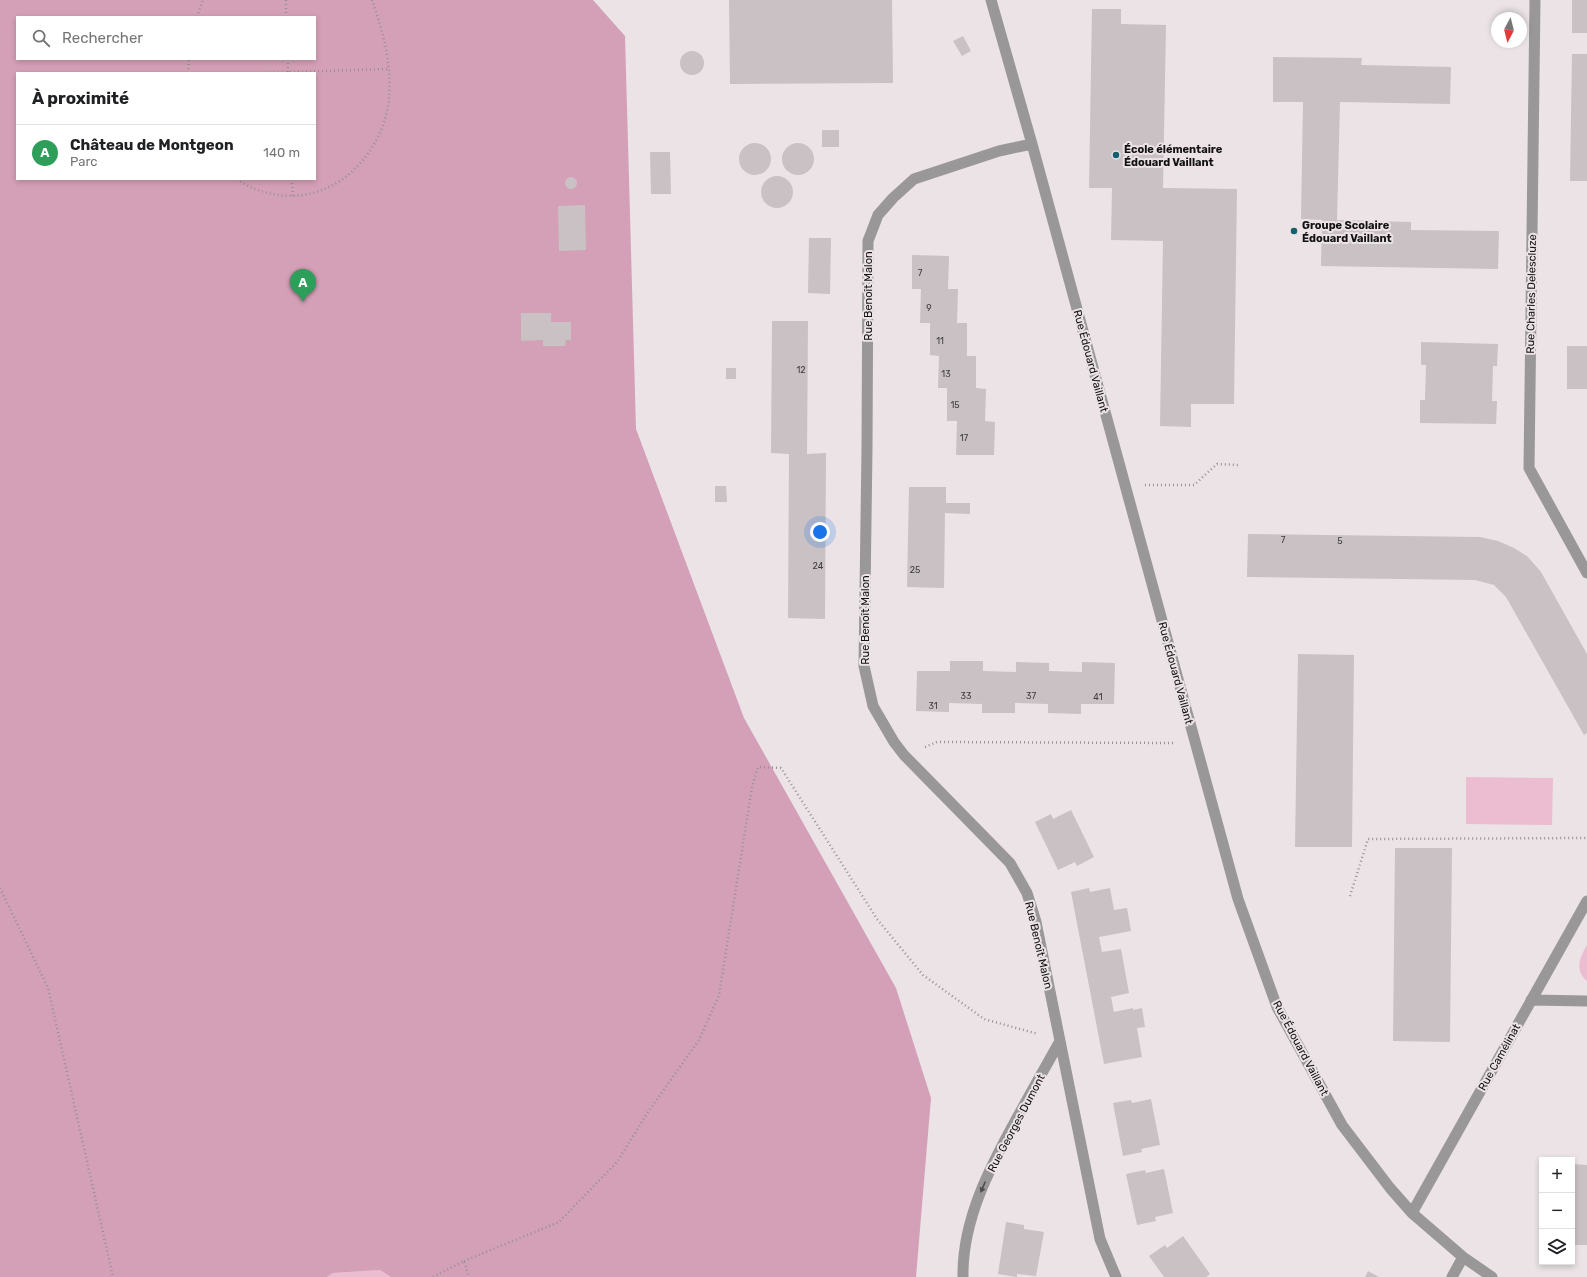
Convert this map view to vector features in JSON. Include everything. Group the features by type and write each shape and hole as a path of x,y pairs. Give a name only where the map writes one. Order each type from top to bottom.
{"street":[{"name":"Rue Édouard Vaillant","path":"991,0 1032,144 1238,899 1277,1007 1342,1125 1390,1188 1412,1213 1463,1258 1492,1277"},
{"name":"Rue Charles Delescluze","path":"1535,0 1529,468 1587,573"},
{"name":"Rue Benoît Malon","path":"1032,144 999,150 914,179 893,198 878,215 868,241 864,666 873,706 894,742 904,755 1010,863 1027,893 1036,922 1100,1239 1116,1277"},
{"name":"Rue Camélinat","path":"1412,1213 1587,901"},
{"path":"1531,1000 1587,1001"},
{"name":"Rue Georges Dumont","path":"963,1277 962,1261 972,1213 996,1157 1060,1041"},
{"path":"1452,1277 1463,1258"}],"path":[{"path":"197,16 203,0"},
{"path":"286,0 286,16"},
{"path":"239,180 264,193 293,197 317,193 340,181 359,166 372,147 383,124 389,98 389,69 384,36 372,0"},
{"path":"188,60 188,72"},
{"path":"288,60 288,72"},
{"path":"313,72 389,69"},
{"path":"292,180 293,197"},
{"path":"1125,486 1194,485 1217,464 1239,465"},
{"path":"904,755 937,742 1195,743"},
{"path":"433,1277 464,1261 559,1222 617,1162 648,1112 699,1040 719,995 752,787 758,767 781,768 877,920 923,975 984,1019 1060,1041"},
{"path":"1350,896 1368,839 1587,838"},
{"path":"0,888 48,988 114,1277"},
{"path":"464,1261 470,1277"}],"shaded area":[{"path":"0,0 593,0 625,36 636,429 744,718 896,988 931,1098 916,1277 391,1277 380,1270 333,1273 327,1277 0,1277"},
{"path":"1466,777 1553,778 1552,825 1466,824"},
{"path":"1587,945 1587,981 1583,977 1579,968 1580,959"},
{"path":"380,1270 391,1277 327,1277 333,1273"}],"building":[{"path":"729,0 892,0 893,83 730,84"},
{"path":"1572,0 1587,0 1587,33 1572,33"},
{"path":"1092,9 1121,9 1121,24 1166,25 1163,188 1237,189 1234,404 1191,404 1191,427 1160,426 1163,241 1111,240 1112,188 1089,188"},
{"path":"963,36 971,51 962,56 953,41"},
{"path":"692,51 701,54 704,63 701,72 692,75 683,72 680,63 683,54"},
{"path":"1572,54 1587,54 1587,181 1570,181"},
{"path":"1273,57 1362,58 1361,65 1451,67 1450,104 1340,102 1337,220 1411,222 1411,230 1499,231 1498,269 1321,266 1322,220 1301,219 1303,102 1273,102"},
{"path":"822,130 839,130 839,147 822,147"},
{"path":"752,143 758,143 768,150 771,159 770,165 764,172 758,175 752,175 742,168 739,162 739,156 746,146"},
{"path":"795,143 801,143 810,147 814,159 810,171 801,175 795,175 786,171 782,162 782,156 786,147"},
{"path":"650,152 670,152 671,194 651,194"},
{"path":"774,176 780,176 790,183 793,192 792,198 786,205 780,208 774,208 764,201 761,195 761,189 768,179"},
{"path":"569,177 573,177 577,183 573,189 569,189 565,185 565,181"},
{"path":"585,205 586,250 559,251 558,206"},
{"path":"809,238 831,238 830,294 808,293"},
{"path":"912,255 949,256 948,289 958,289 957,323 967,323 967,356 976,356 976,388 986,389 985,421 995,422 994,455 956,455 957,421 947,421 947,388 938,388 939,356 930,355 930,323 920,323 921,289 912,289"},
{"path":"521,313 551,313 551,322 571,322 571,340 566,340 565,346 543,346 543,340 521,341"},
{"path":"772,321 808,321 807,454 826,453 825,619 788,618 789,454 771,453"},
{"path":"1421,342 1498,344 1497,366 1493,366 1492,401 1497,401 1496,424 1420,423 1420,400 1425,400 1426,365 1421,365"},
{"path":"1567,346 1587,346 1587,389 1567,389"},
{"path":"726,368 736,368 736,379 726,379"},
{"path":"715,486 726,486 727,502 715,502"},
{"path":"909,487 946,487 946,503 970,503 970,514 945,513 944,588 907,587"},
{"path":"1248,534 1480,537 1498,541 1514,548 1527,556 1541,572 1587,654 1587,733 1584,735 1506,597 1494,585 1475,580 1247,577"},
{"path":"1298,654 1354,655 1352,847 1295,847"},
{"path":"950,661 983,661 983,671 1016,672 1016,662 1049,663 1049,671 1082,672 1082,662 1115,663 1114,704 1081,704 1081,714 1048,713 1048,704 1015,703 1015,713 982,713 982,704 949,703 949,712 916,711 917,671 950,671"},
{"path":"1071,810 1094,857 1077,866 1075,862 1058,870 1035,822 1051,814 1053,819"},
{"path":"1395,848 1452,848 1450,1042 1393,1041"},
{"path":"1089,888 1090,892 1110,888 1114,910 1127,908 1131,931 1099,937 1102,952 1121,949 1129,993 1111,997 1114,1012 1133,1008 1133,1010 1142,1008 1145,1027 1137,1028 1142,1057 1104,1064 1071,892"},
{"path":"1151,1099 1160,1145 1141,1149 1142,1152 1123,1156 1113,1103 1131,1100 1132,1103"},
{"path":"1575,1164 1587,1165 1587,1245 1575,1245"},
{"path":"1164,1169 1173,1213 1155,1217 1156,1221 1137,1225 1126,1174 1145,1170 1146,1173"},
{"path":"1006,1222 1024,1225 1024,1229 1044,1232 1036,1276 1017,1274 1017,1277 998,1274"},
{"path":"1183,1236 1210,1274 1206,1277 1164,1277 1149,1256 1165,1245 1167,1248"},
{"path":"1368,1271 1379,1277 1365,1277"}],"place":[{"name":"École élémentaire Édouard Vaillant","path":"1116,155"},
{"name":"Groupe Scolaire Édouard Vaillant","path":"1294,231"},
{"name":"Château de Montgeon","path":"303,302"}]}
